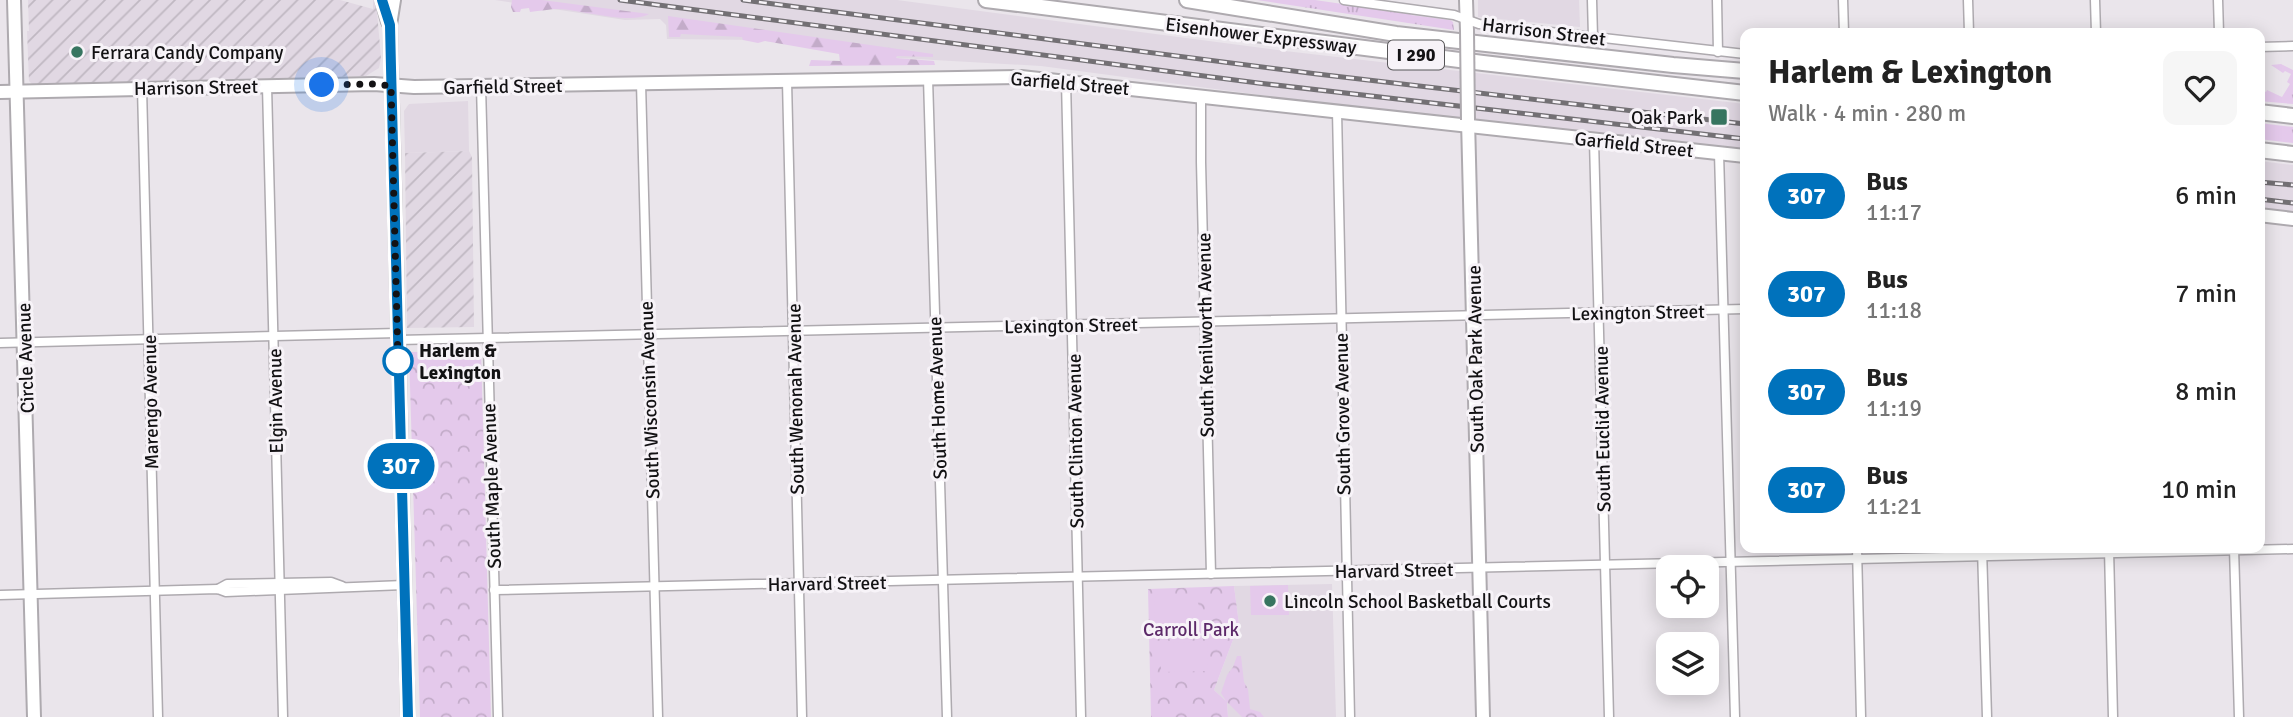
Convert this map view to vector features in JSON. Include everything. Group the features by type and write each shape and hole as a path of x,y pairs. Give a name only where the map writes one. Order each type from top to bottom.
{"highway":[{"name":"Eisenhower Expressway","path":"986,0 1483,64 1740,92"},
{"name":"Eisenhower Expressway","path":"1187,0 1396,34 1740,71"},
{"path":"2265,114 2293,116"},
{"path":"2265,151 2293,154"}],"street":[{"name":"Circle Avenue","path":"14,0 34,717"},
{"path":"382,0 390,25"},
{"path":"394,0 390,25 391,86 408,717"},
{"name":"Harrison Street","path":"1344,0 1454,15 1467,25 1479,24 1740,54"},
{"name":"South Oak Park Avenue","path":"1466,0 1483,717"},
{"path":"1592,0 1593,37"},
{"path":"1717,0 1718,52"},
{"path":"1843,0 1844,28"},
{"path":"1968,0 1969,28"},
{"path":"2095,0 2096,28"},
{"path":"2218,0 2219,28"},
{"path":"2265,47 2293,46"},
{"name":"Garfield Street","path":"391,86 1021,77 1468,123 1740,155"},
{"name":"South Home Avenue","path":"928,78 947,717"},
{"name":"South Wenonah Avenue","path":"787,81 802,717"},
{"name":"South Clinton Avenue","path":"1066,81 1082,717"},
{"name":"South Wisconsin Avenue","path":"641,83 658,717"},
{"name":"Harrison Street","path":"0,92 374,84 391,86"},
{"name":"Elgin Avenue","path":"267,86 283,717"},
{"name":"South Maple Avenue","path":"481,86 498,717"},
{"name":"Marengo Avenue","path":"142,88 158,717"},
{"name":"South Kenilworth Avenue","path":"1201,96 1211,574"},
{"name":"South Grove Avenue","path":"1337,111 1350,717"},
{"name":"South Euclid Avenue","path":"1594,140 1609,717"},
{"path":"1719,153 1735,717"},
{"path":"2265,216 2293,219"},
{"name":"Lexington Street","path":"0,344 273,336 487,338 1740,309"},
{"name":"Harvard Street","path":"2265,548 2293,548"},
{"path":"1857,553 1861,717"},
{"name":"Harvard Street","path":"494,590 1857,559 1964,553"},
{"path":"1982,553 1987,717"},
{"path":"2109,553 2113,717"},
{"path":"2234,553 2239,717"},
{"path":"0,595 218,589 226,592 331,582 342,586 404,584"}],"shaded area":[{"path":"28,0 340,0 373,9 373,0 376,0 381,58 379,68 366,76 33,85 29,81"},
{"path":"495,0 897,0 1285,51 1740,103 1740,150 1373,110 1041,66 899,58 758,40 667,39 666,25 660,19 625,20"},
{"path":"1478,0 1579,0 1580,27 1478,17"},
{"path":"468,101 469,151 405,153 404,111 409,104"},
{"path":"469,151 472,157 474,327 407,328 405,153"},
{"path":"2265,162 2293,165 2293,212 2265,209"},
{"path":"1332,584 1336,717 1228,717 1227,702 1214,690 1239,624 1234,586"}],"green space":[{"path":"512,0 542,0 649,14 630,18 559,9 530,12 529,8 513,12"},
{"path":"1257,0 1315,0 1411,14 1450,20 1454,30"},
{"path":"668,16 933,54 933,57 896,58 934,61 935,65 809,66 811,60 840,61 839,54 765,41 758,43 743,40 742,37 681,34 680,37 669,37"},
{"path":"2281,64 2293,70 2293,104 2265,102 2267,90 2282,97 2290,84 2287,82 2291,74 2285,71 2283,73 2271,65"},
{"path":"2265,124 2293,127 2293,143 2265,140"},
{"path":"481,351 491,717 420,717 409,352"},
{"name":"Lincoln School Basketball Courts","path":"1288,585 1289,615 1251,615 1250,586"},
{"name":"Carroll Park","path":"1234,586 1239,624 1214,690 1226,701 1221,693 1227,675 1237,656 1241,656 1250,709 1260,712 1264,717 1242,717 1227,702 1228,717 1151,717 1148,589"},
{"path":"1158,594 1195,594 1199,606 1199,628 1183,638 1156,638 1154,600"},
{"path":"1207,642 1208,671 1161,672 1161,643"}],"railway":[{"path":"620,0 1258,83 1740,138"},
{"path":"743,0 1317,74 1740,123"},
{"path":"2265,183 2293,185"},
{"path":"2265,200 2293,203"}],"bus line":[{"name":"307","path":"382,0 390,25 408,717"}],"place":[{"name":"Ferrara Candy Company","path":"77,52"},
{"name":"Oak Park","path":"1719,117"},
{"name":"Harlem & Lexington","path":"398,361"},
{"name":"Lincoln School Basketball Courts","path":"1270,601"}],"route":[{"path":"322,85 391,86 398,361"}]}
